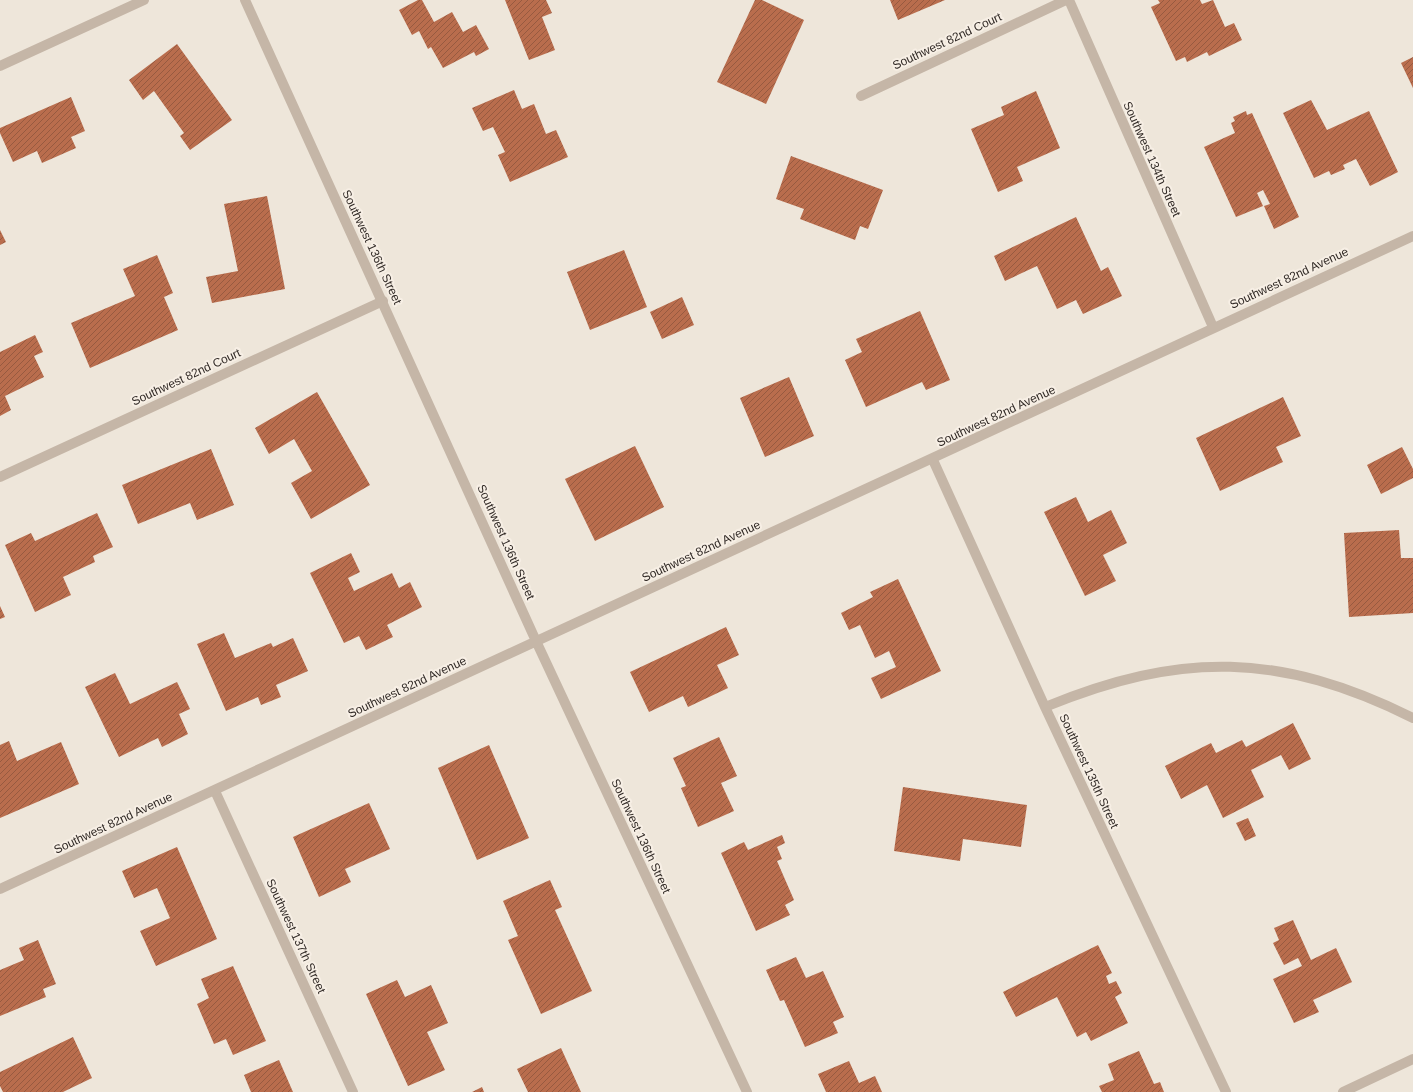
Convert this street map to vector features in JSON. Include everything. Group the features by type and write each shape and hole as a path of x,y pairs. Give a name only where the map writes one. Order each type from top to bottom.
{"street":[{"path":"0,66 144,0"},
{"name":"Southwest 136th Street","path":"245,0 383,301 536,641 747,1092"},
{"name":"Southwest 82nd Court","path":"861,96 1066,0"},
{"name":"Southwest 134th Street","path":"1069,0 1213,327"},
{"name":"Southwest 82nd Avenue","path":"0,889 215,791 536,641 933,460 1213,327 1413,236"},
{"name":"Southwest 82nd Court","path":"0,477 383,301"},
{"name":"Southwest 135th Street","path":"933,460 1045,707 1226,1092"},
{"path":"1045,707 1073,696 1131,678 1185,668 1231,666 1295,673 1320,680 1359,694 1413,718"},
{"name":"Southwest 137th Street","path":"215,791 354,1092"},
{"path":"1343,1092 1413,1059"}],"building":[{"path":"418,0 422,0 434,22 452,12 463,32 476,25 489,49 476,56 474,52 443,68 431,47 428,49 419,31 412,35 399,10"},
{"path":"505,0 546,0 552,13 542,17 555,50 529,60"},
{"path":"755,0 762,0 804,20 766,104 717,82"},
{"path":"890,0 945,0 898,20"},
{"path":"1158,0 1200,0 1202,4 1213,0 1225,27 1234,23 1242,40 1209,56 1207,52 1187,62 1185,57 1176,61 1151,7 1160,3"},
{"path":"177,44 232,120 190,150 180,136 184,133 154,91 143,100 129,80"},
{"path":"1413,57 1413,88 1401,63"},
{"path":"514,90 522,109 534,104 546,134 556,130 568,157 510,182 498,155 505,152 493,127 483,131 472,108"},
{"path":"1036,91 1060,148 1017,167 1023,181 998,192 971,129 1004,115 1001,107"},
{"path":"71,97 85,131 71,137 76,148 42,163 37,151 13,162 0,133 0,128"},
{"path":"1311,100 1327,130 1369,111 1398,172 1370,186 1356,159 1343,165 1345,169 1331,175 1329,171 1314,178 1283,113"},
{"path":"1246,111 1247,115 1252,113 1299,217 1274,229 1264,206 1270,204 1263,190 1257,193 1263,206 1236,217 1204,147 1235,133 1231,123 1235,121 1233,117"},
{"path":"791,156 883,190 868,229 860,226 855,240 800,219 804,209 776,199"},
{"path":"267,196 285,289 212,303 206,277 238,271 224,204"},
{"path":"1076,217 1101,271 1108,267 1122,296 1083,314 1076,300 1057,309 1037,266 1005,281 994,256"},
{"path":"0,230 6,242 0,245"},
{"path":"624,250 647,307 590,330 567,272"},
{"path":"157,255 173,293 164,297 178,330 90,368 71,323 135,296 123,269"},
{"path":"682,297 694,325 662,339 650,312"},
{"path":"920,311 950,380 926,390 922,382 866,407 845,360 862,352 856,339"},
{"path":"35,335 43,352 34,356 44,377 5,396 11,410 0,416 0,352"},
{"path":"789,377 814,436 765,457 740,398"},
{"path":"317,392 370,485 311,519 291,483 312,471 294,439 269,454 255,428"},
{"path":"1283,397 1301,436 1276,447 1283,462 1220,491 1196,438"},
{"path":"635,446 664,507 595,541 565,479"},
{"path":"1402,447 1413,469 1413,478 1381,494 1367,465"},
{"path":"211,449 234,505 197,520 190,503 138,524 122,485"},
{"path":"1076,497 1088,522 1111,510 1127,543 1103,555 1116,581 1085,596 1044,512"},
{"path":"97,513 113,547 93,556 95,562 63,577 71,595 35,612 5,545 31,533 35,541"},
{"path":"1399,530 1401,558 1413,558 1413,613 1349,617 1344,533"},
{"path":"351,553 360,572 348,578 354,591 392,573 399,588 410,582 422,607 387,625 393,637 366,650 359,636 344,643 310,573"},
{"path":"898,579 941,671 881,699 871,678 896,667 889,651 875,658 860,625 849,630 841,613 873,597 870,592"},
{"path":"0,606 5,617 0,619"},
{"path":"726,627 739,655 717,665 728,688 688,707 683,696 649,712 630,672"},
{"path":"224,633 235,658 271,643 273,647 293,638 308,671 276,685 281,697 261,705 258,697 226,711 197,644"},
{"path":"115,673 130,704 177,682 190,709 179,714 188,734 162,747 158,738 119,757 85,687"},
{"path":"1293,723 1311,759 1289,770 1281,755 1251,770 1264,797 1223,818 1207,785 1181,799 1165,766 1211,743 1216,753 1242,740 1246,747"},
{"path":"719,737 737,776 721,783 734,811 698,827 681,788 686,786 673,758"},
{"path":"9,741 17,761 61,742 79,784 0,818 0,745"},
{"path":"489,745 529,838 477,860 438,768"},
{"path":"903,787 1027,805 1021,847 963,839 960,861 894,851"},
{"path":"369,803 390,849 345,869 351,882 319,897 293,837"},
{"path":"1248,818 1256,836 1245,841 1236,823"},
{"path":"782,835 785,843 777,847 782,859 777,861 794,900 785,905 790,915 756,931 721,853 744,842 748,850"},
{"path":"177,847 217,939 156,966 140,931 170,918 157,888 134,898 122,871"},
{"path":"550,880 562,907 555,910 592,991 541,1014 508,940 518,936 503,901"},
{"path":"1293,920 1311,960 1336,948 1352,982 1313,1000 1319,1012 1294,1023 1273,979 1302,966 1298,958 1284,965 1273,943 1279,940 1274,928"},
{"path":"38,940 56,984 43,989 46,997 0,1016 0,970 24,960 19,948"},
{"path":"1098,945 1112,973 1106,976 1109,984 1116,981 1122,993 1115,997 1128,1023 1091,1041 1086,1032 1077,1037 1057,997 1016,1017 1003,992"},
{"path":"796,957 806,978 823,971 844,1017 833,1022 838,1033 805,1047 784,1000 780,1001 766,970"},
{"path":"233,966 266,1041 233,1055 226,1039 214,1044 197,1004 209,998 201,979"},
{"path":"397,980 405,997 431,985 448,1023 427,1032 445,1070 408,1086 366,994"},
{"path":"73,1037 92,1078 63,1092 3,1092 0,1086 0,1072"},
{"path":"561,1048 581,1092 528,1092 517,1069"},
{"path":"1139,1051 1154,1084 1160,1082 1164,1092 1102,1092 1099,1086 1114,1080 1108,1064"},
{"path":"279,1060 293,1092 251,1092 244,1075"},
{"path":"849,1061 859,1083 875,1076 882,1092 826,1092 818,1074"},
{"path":"482,1087 484,1092 472,1092"}]}
